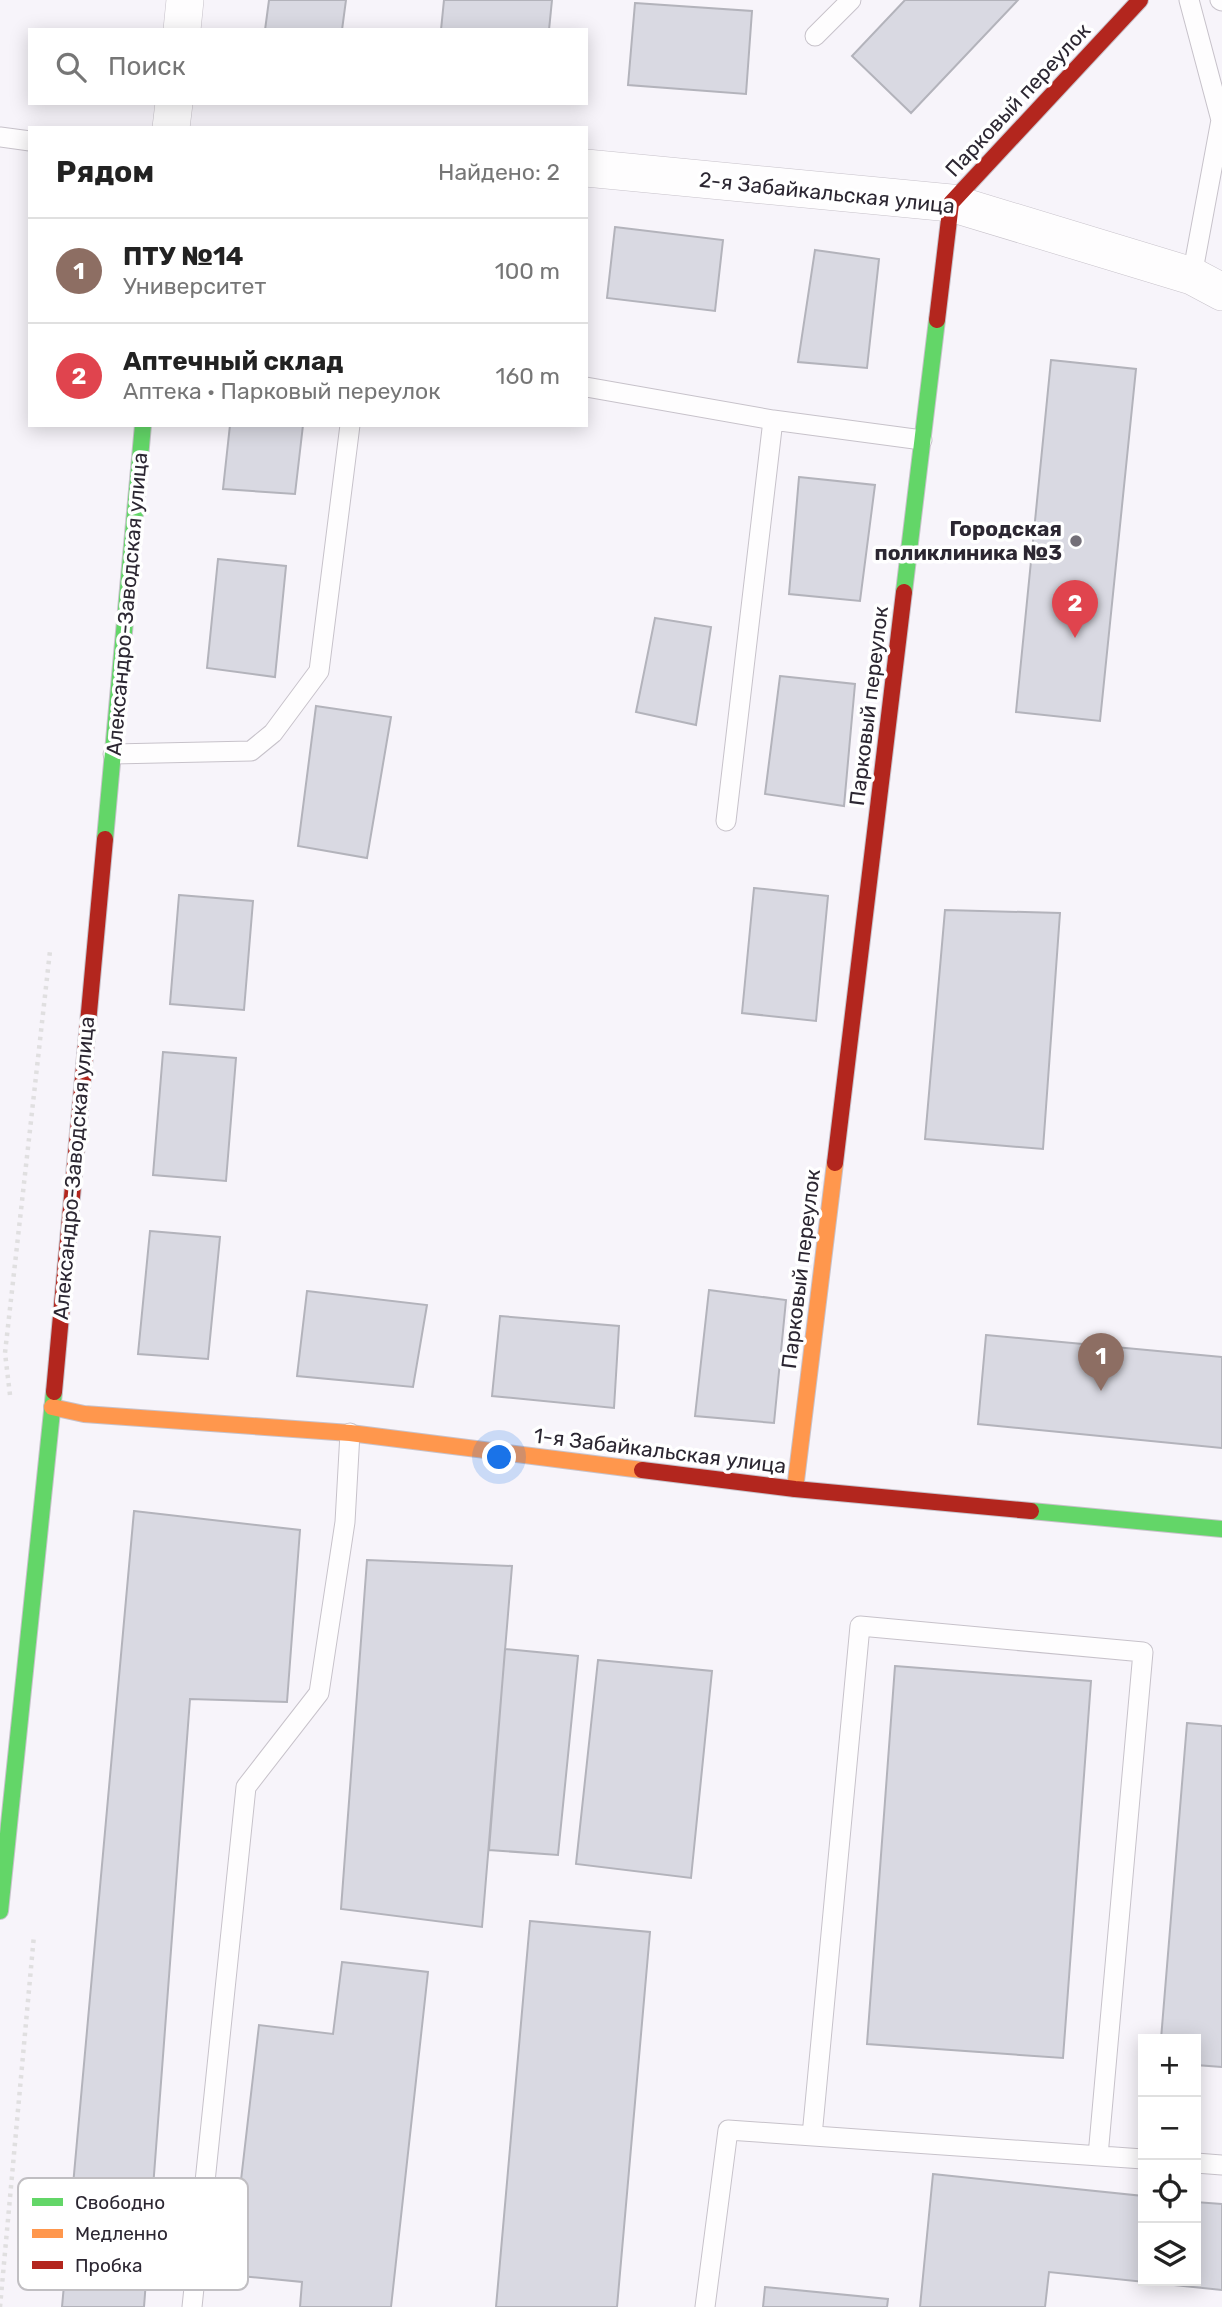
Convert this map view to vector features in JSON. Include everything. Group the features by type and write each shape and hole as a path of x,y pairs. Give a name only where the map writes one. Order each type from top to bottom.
{"street":[{"path":"182,28 185,0"},
{"name":"Парковый переулок","path":"795,1489 951,203 990,157 1140,0"},
{"path":"171,126 174,105"},
{"name":"2-я Забайкальская улица","path":"588,168 951,203 1207,284"},
{"name":"Александро-Заводская улица","path":"0,1911 52,1407 143,427"},
{"name":"1-я Забайкальская улица","path":"52,1407 84,1414 350,1433 795,1489 1222,1529"}],"lane":[{"path":"815,36 851,0"},
{"path":"1189,0 1221,120 1207,284"},
{"path":"0,137 28,141"},
{"path":"588,387 774,420 922,440"},
{"path":"726,821 774,420"},
{"path":"113,754 251,751 273,733 319,671 350,427"},
{"path":"205,2178 246,1787 319,1692 345,1522 350,1433"},
{"path":"812,2136 860,1626 1143,1653 1098,2156"},
{"path":"705,2307 728,2130 1138,2159"},
{"path":"1201,2163 1222,2165"}],"building":[{"path":"269,0 346,0 342,28 265,28"},
{"path":"444,0 552,0 549,28 441,28"},
{"path":"905,0 1018,0 911,113 852,56"},
{"path":"635,3 752,11 746,94 628,85"},
{"path":"615,227 723,240 715,311 607,298"},
{"path":"815,250 879,259 867,368 798,362"},
{"name":"Городская поликлиника №3","path":"1051,360 1136,369 1100,721 1016,712"},
{"path":"230,427 303,427 295,494 223,489"},
{"path":"799,477 875,485 860,601 789,594"},
{"path":"218,559 286,566 275,677 207,668"},
{"path":"655,618 711,627 696,725 636,712"},
{"path":"780,676 855,684 844,806 765,794"},
{"path":"316,706 391,717 367,858 298,846"},
{"path":"754,888 828,896 816,1021 742,1013"},
{"path":"179,895 253,901 244,1010 170,1004"},
{"path":"945,910 1060,913 1043,1149 925,1139"},
{"path":"163,1052 236,1058 226,1181 153,1175"},
{"path":"150,1231 220,1237 208,1359 138,1354"},
{"path":"709,1290 786,1300 774,1423 695,1416"},
{"path":"307,1291 427,1305 413,1387 297,1376"},
{"path":"500,1316 619,1326 614,1408 492,1396"},
{"path":"986,1335 1222,1357 1222,1448 978,1424"},
{"path":"134,1511 300,1530 287,1702 190,1699 154,2178 74,2178"},
{"path":"367,1560 512,1566 482,1927 341,1909"},
{"path":"505,1649 578,1656 558,1855 489,1850"},
{"path":"598,1660 712,1671 691,1878 576,1864"},
{"path":"895,1666 1091,1681 1063,2058 867,2044"},
{"path":"1187,1723 1222,1726 1222,2067 1201,2065 1201,2034 1161,2034"},
{"path":"530,1921 650,1932 617,2307 496,2307"},
{"path":"342,1962 428,1972 391,2307 300,2307 302,2282 248,2277 248,2178 241,2178 259,2025 333,2034"},
{"path":"933,2174 1138,2195 1138,2281 1049,2272 1045,2307 920,2307"},
{"path":"1201,2202 1222,2204 1222,2290 1184,2286 1201,2286"},
{"path":"765,2287 888,2299 887,2307 763,2307"},
{"path":"64,2290 145,2290 144,2307 62,2307"}],"traffic: fast":[{"path":"904,592 937,320"},
{"path":"105,839 143,427"},
{"path":"0,1911 54,1392"},
{"path":"1031,1511 1222,1529"}],"traffic: slow":[{"path":"795,1489 835,1163"},
{"path":"52,1407 84,1414 350,1433 642,1470"}],"traffic: jam":[{"path":"937,320 951,203 1140,0"},
{"path":"835,1163 904,592"},
{"path":"54,1392 105,839"},
{"path":"642,1470 795,1489 1031,1511"}],"place":[{"name":"Городская поликлиника №3","path":"1076,541"},
{"name":"Аптечный склад","path":"1075,638"},
{"name":"ПТУ №14","path":"1101,1391"}]}
